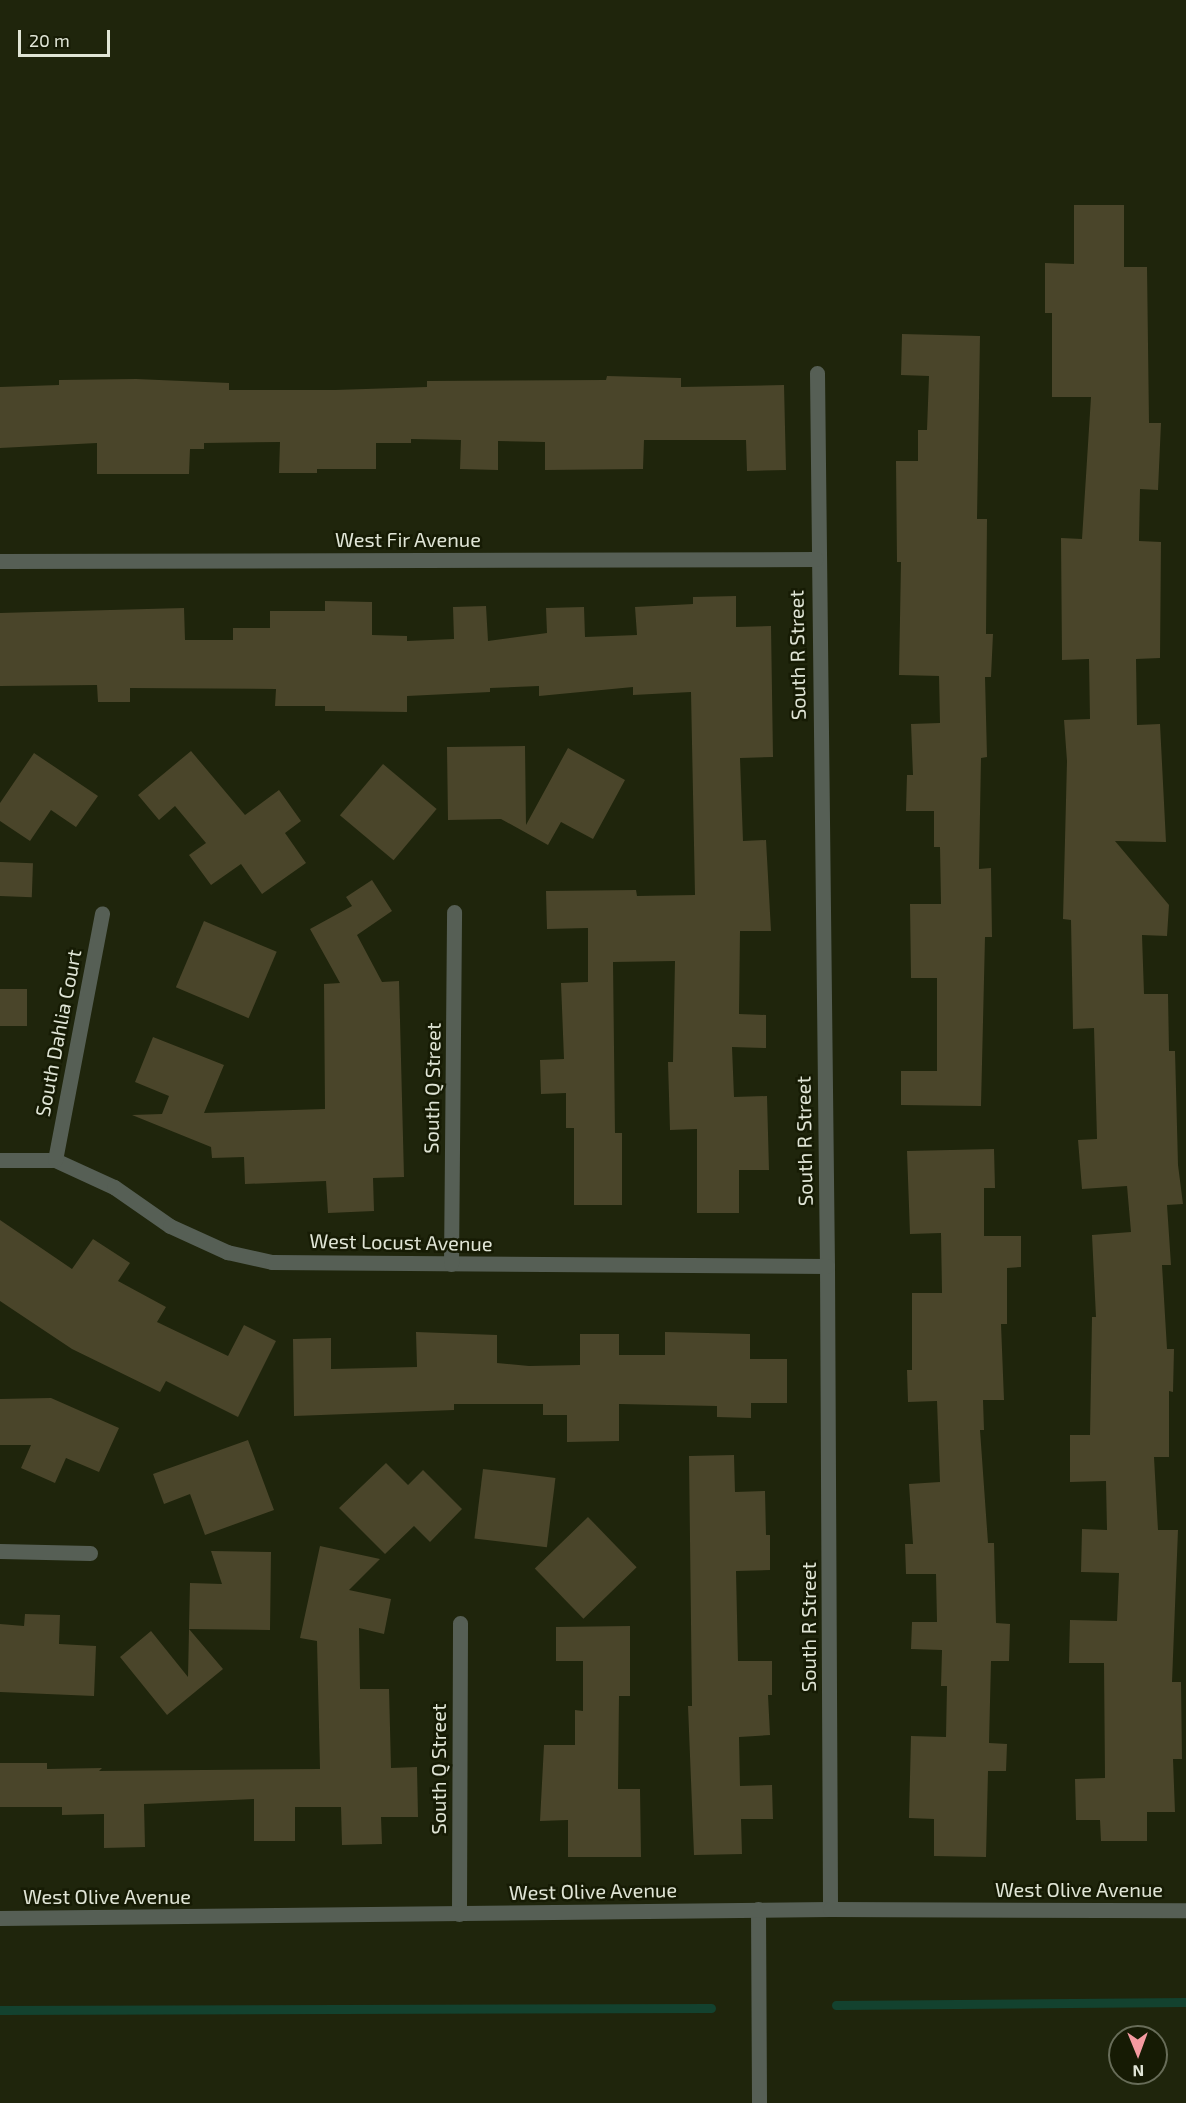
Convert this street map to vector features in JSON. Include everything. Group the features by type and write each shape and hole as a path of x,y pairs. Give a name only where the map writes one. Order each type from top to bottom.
{"street":[{"name":"South R Street","path":"817,373 816,559 827,1266 830,1909"},
{"name":"West Fir Avenue","path":"0,561 816,559"},
{"name":"South Q Street","path":"451,1264 454,912"},
{"name":"South Dahlia Court","path":"55,1160 102,913"},
{"name":"West Locust Avenue","path":"0,1160 55,1160 114,1187 170,1226 227,1252 272,1262 827,1266"},
{"path":"0,1551 90,1553"},
{"name":"South Q Street","path":"459,1914 460,1623"},
{"name":"West Olive Avenue","path":"0,1918 758,1909 1186,1910"},
{"path":"758,1909 759,2103"}],"building":[{"path":"1074,205 1124,205 1124,267 1147,267 1149,423 1161,423 1158,490 1140,489 1139,541 1161,542 1160,658 1136,659 1137,725 1160,724 1166,842 1115,841 1169,905 1167,936 1142,935 1144,994 1168,994 1169,1051 1175,1051 1178,1165 1183,1204 1167,1205 1171,1265 1162,1265 1167,1349 1174,1349 1173,1392 1169,1391 1169,1457 1154,1457 1158,1530 1178,1530 1172,1682 1181,1682 1182,1759 1173,1759 1175,1812 1147,1812 1147,1841 1101,1841 1100,1820 1076,1820 1075,1779 1105,1778 1104,1663 1069,1663 1070,1620 1117,1621 1119,1573 1081,1572 1082,1529 1107,1530 1106,1481 1070,1482 1070,1435 1090,1435 1092,1317 1096,1317 1092,1235 1131,1232 1127,1186 1082,1189 1078,1140 1097,1139 1094,1028 1073,1029 1071,920 1063,919 1067,761 1064,720 1090,719 1089,659 1062,660 1061,538 1082,539 1091,397 1052,397 1052,313 1045,313 1045,263 1074,264"},
{"path":"902,334 980,336 977,519 987,519 986,634 993,634 991,677 985,677 987,757 981,758 979,869 991,868 992,937 985,937 981,1106 901,1105 901,1071 937,1071 937,978 911,978 910,904 941,904 940,847 934,847 934,811 906,811 907,775 913,775 911,724 940,723 939,676 899,675 901,562 897,562 896,461 918,461 918,430 927,430 929,376 901,375"},
{"path":"607,376 681,378 681,387 784,385 786,470 747,471 746,440 644,440 643,469 545,470 545,442 498,441 498,470 460,469 461,440 411,439 411,443 376,443 376,469 317,469 317,473 279,473 280,442 204,443 204,449 190,449 189,474 97,474 97,443 0,448 0,387 59,385 59,380 136,379 229,383 229,390 335,390 427,387 427,381 606,380"},
{"path":"736,596 736,627 771,626 773,757 740,758 743,841 766,840 771,931 740,931 739,1014 766,1015 766,1048 732,1047 734,1097 767,1096 769,1170 739,1170 739,1213 697,1213 697,1129 670,1130 668,1062 673,1062 675,961 613,962 615,1133 622,1133 622,1205 574,1205 574,1128 566,1128 566,1093 541,1094 540,1060 564,1059 561,983 588,982 588,928 547,929 546,891 636,890 637,896 695,895 691,692 633,695 633,687 539,696 539,686 490,688 490,692 407,696 407,712 325,711 325,706 275,706 276,689 130,688 130,702 98,702 97,685 0,686 0,613 184,608 185,640 233,640 233,628 270,628 270,611 325,611 325,601 372,602 372,635 407,636 407,641 454,639 453,607 486,606 488,641 547,633 546,608 584,607 585,637 637,635 635,607 693,604 693,597"},
{"path":"525,746 526,825 568,748 625,780 593,839 561,822 548,845 501,819 448,820 447,747"},
{"path":"191,751 245,815 279,790 301,821 285,833 306,863 262,894 241,864 211,885 189,855 206,843 175,806 159,820 138,795"},
{"path":"34,753 98,796 76,827 51,810 30,841 0,821 0,803"},
{"path":"383,764 437,809 394,860 340,815"},
{"path":"0,862 33,863 32,897 0,896"},
{"path":"372,880 392,911 357,935 382,982 399,981 404,1177 373,1178 374,1211 328,1213 326,1181 245,1184 244,1157 212,1158 211,1147 132,1115 162,1114 169,1096 135,1082 153,1037 224,1065 204,1113 325,1109 324,984 340,983 310,929 352,906 346,897"},
{"path":"204,921 277,952 249,1018 176,987"},
{"path":"0,989 27,989 27,1026 0,1026"},
{"path":"994,1149 995,1188 984,1188 984,1236 1021,1236 1021,1267 1007,1268 1007,1324 1001,1324 1004,1400 983,1400 984,1430 980,1430 988,1543 994,1543 996,1623 1010,1624 1009,1661 991,1661 989,1743 1007,1744 1006,1771 988,1771 986,1857 934,1856 934,1819 909,1818 911,1736 946,1737 947,1686 941,1686 942,1650 911,1649 912,1622 937,1622 936,1574 906,1574 905,1544 913,1544 909,1484 940,1482 937,1401 908,1402 907,1370 912,1370 912,1293 942,1293 941,1233 910,1234 907,1151"},
{"path":"0,1220 72,1269 93,1239 130,1263 118,1281 166,1307 157,1322 228,1356 244,1325 276,1341 238,1417 166,1381 160,1392 72,1349 0,1301"},
{"path":"416,1332 497,1335 497,1363 529,1366 580,1365 580,1334 619,1334 619,1355 665,1355 665,1332 750,1334 750,1359 787,1359 787,1403 751,1403 751,1418 717,1417 717,1406 619,1404 619,1441 567,1442 567,1415 543,1415 543,1404 454,1404 454,1410 294,1416 293,1339 331,1338 331,1369 417,1367"},
{"path":"51,1398 119,1428 99,1472 66,1458 55,1483 21,1468 31,1445 0,1445 0,1399"},
{"path":"248,1440 274,1510 205,1535 190,1494 164,1504 153,1474"},
{"path":"734,1455 735,1492 765,1491 766,1535 770,1535 770,1570 736,1571 738,1661 772,1661 772,1695 768,1695 770,1735 739,1737 740,1786 772,1785 773,1819 741,1819 742,1854 694,1855 688,1706 692,1706 689,1456"},
{"path":"386,1463 408,1485 423,1470 462,1509 430,1542 414,1526 385,1554 339,1508"},
{"path":"483,1469 555,1478 547,1547 474,1538"},
{"path":"588,1517 637,1567 583,1619 535,1568"},
{"path":"320,1546 380,1559 349,1590 391,1599 384,1634 359,1628 360,1689 389,1689 391,1768 417,1767 418,1817 381,1817 382,1844 342,1845 341,1807 295,1807 295,1841 254,1841 254,1799 144,1804 145,1847 104,1848 104,1814 62,1815 62,1807 0,1807 0,1763 47,1763 47,1769 102,1768 99,1771 320,1769 317,1641 300,1638"},
{"path":"211,1551 271,1552 270,1630 189,1629 190,1583 222,1584"},
{"path":"25,1614 60,1615 59,1644 96,1646 94,1696 0,1692 0,1624 24,1626"},
{"path":"630,1626 630,1696 619,1696 618,1789 640,1789 641,1857 568,1857 568,1820 540,1821 544,1745 575,1745 575,1710 583,1711 583,1661 556,1661 556,1627"},
{"path":"189,1629 223,1669 167,1715 120,1657 151,1631 188,1677"}],"waterway":[{"path":"836,2005 1186,2002"},
{"path":"0,2010 711,2008"}]}
